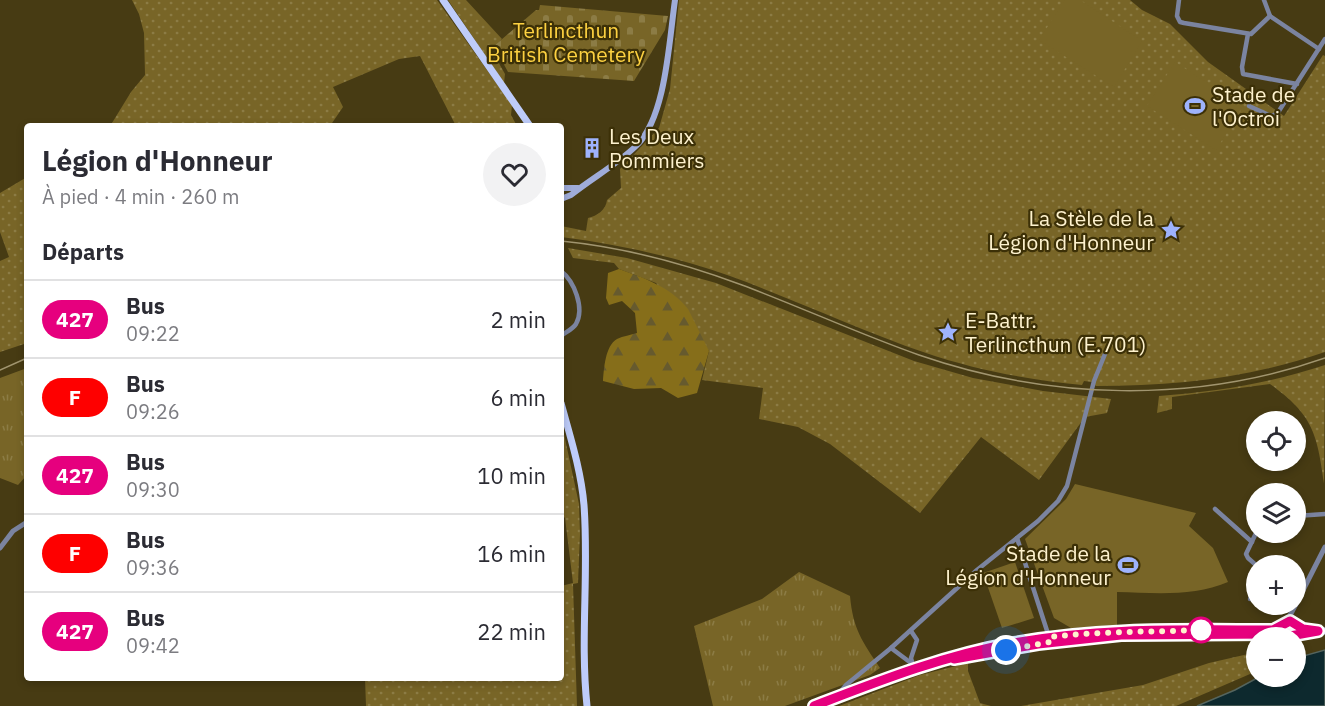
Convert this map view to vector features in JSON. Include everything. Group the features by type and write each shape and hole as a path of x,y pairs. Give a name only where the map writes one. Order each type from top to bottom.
{"main road":[{"path":"443,0 527,123"},
{"path":"564,198 620,159 641,141 656,117 675,0"},
{"path":"564,188 578,188"},
{"path":"564,414 579,471 584,503 584,670 589,706"},
{"path":"814,706 913,667 933,664 988,648 1125,631 1273,630 1284,624 1295,624 1322,631"},
{"path":"1306,633 1322,631"},
{"path":"1050,640 1125,634 1246,635"}],"street":[{"path":"1179,0 1176,14 1180,22 1248,34 1256,31 1270,16"},
{"path":"1264,0 1270,16 1322,48"},
{"path":"1248,34 1242,67 1243,74 1296,84"},
{"path":"1250,106 1274,116 1322,48 1325,39"},
{"path":"564,274 571,282 579,311 576,324 564,334"},
{"path":"843,695 842,690 846,685 1051,509 1066,490 1094,381 1105,354"},
{"path":"1215,509 1246,537"},
{"path":"1306,515 1325,514"},
{"path":"0,548 11,533 24,524"},
{"path":"1017,538 1050,640"},
{"path":"1306,584 1325,547"},
{"path":"1284,624 1289,615"},
{"path":"1295,615 1295,624"},
{"path":"911,631 917,640 911,655 913,667"},
{"path":"891,648 913,667"}],"green space":[{"path":"132,0 437,0 512,105 511,115 515,123 454,123 420,56 399,59 333,87 343,107 332,123 112,123 131,92 145,75 144,33"},
{"path":"448,0 466,0 502,39 491,49 505,74 504,83"},
{"path":"679,0 1130,0 1142,10 1170,24 1208,62 1284,116 1323,55 1325,56 1325,352 1240,374 1184,382 1096,386 1092,382 1084,381 1082,385 1042,380 1003,374 926,353 755,285 689,263 625,247 564,237 564,227 586,231 588,218 600,212 607,200 621,188 620,169 659,128 670,89"},
{"path":"1065,0 1080,0 1142,41 1114,87 1039,40"},
{"name":"Terlincthun British Cemetery","path":"540,5 668,16 665,30 634,81 508,72 494,46 536,10 539,10"},
{"name":"Stade de l'Octroi","path":"1175,62 1243,106 1216,150 1147,106"},
{"path":"24,179 24,344 0,352 0,261 9,257 0,232 0,193"},
{"path":"568,248 627,258 716,283 914,361 973,378 1043,391 1111,399 1107,413 1085,417 1039,480 981,437 920,513 830,444 798,427 759,419 763,388 702,380 709,351 656,283 619,269 614,263 573,258"},
{"path":"619,269 665,289 688,309 709,351 697,393 678,398 661,388 634,389 603,381 606,358 613,342 637,333 635,313 622,301 609,305 606,298 608,273"},
{"path":"1325,365 1324,483 1319,451 1306,419 1306,411 1300,411 1270,384 1172,397 1172,409 1157,413 1159,396 1243,386"},
{"path":"24,369 24,478 18,485 0,478 0,378"},
{"path":"564,434 579,504 578,583 573,584 577,706 366,706 365,681 564,681 564,585 573,583 565,518"},
{"name":"Stade de la Légion d'Honneur","path":"1075,484 1196,513 1189,526 1213,548 1228,582 1188,592 1117,592 1117,625 1071,628 1054,618 1025,539 1066,499"},
{"path":"1015,562 1034,618 1002,628 983,573"},
{"path":"799,572 850,596 853,617 859,634 880,668 870,675 785,706 713,706 694,626 762,599"},
{"path":"1246,655 1246,676 1176,706 1021,706 1143,685 1209,663"},
{"path":"968,663 968,671 980,703 991,706 839,706 920,675"}],"water":[{"path":"1325,650 1325,706 1197,706 1246,684 1246,687 1306,687 1306,655"}],"railway":[{"path":"564,241 630,252 698,270 764,293 919,355 968,370 1019,381 1070,388 1122,391 1173,389 1225,383 1275,373 1325,358"},
{"path":"0,370 24,359"}],"bus line":[{"name":"427","path":"814,706 958,655 1037,639 1138,630 1273,630 1290,621 1303,629 1318,631 1290,636 1279,634 1121,635 1038,644 954,659"}],"place":[{"name":"Stade de l'Octroi","path":"1195,106"},
{"name":"Les Deux Pommiers","path":"592,148"},
{"name":"La Stèle de la Légion d'Honneur","path":"1171,230"},
{"name":"E-Battr. Terlincthun (E.701)","path":"948,332"},
{"name":"Stade de la Légion d'Honneur","path":"1128,565"}],"route":[{"path":"1006,650 1050,642 1050,637 1074,634 1201,630"}]}
